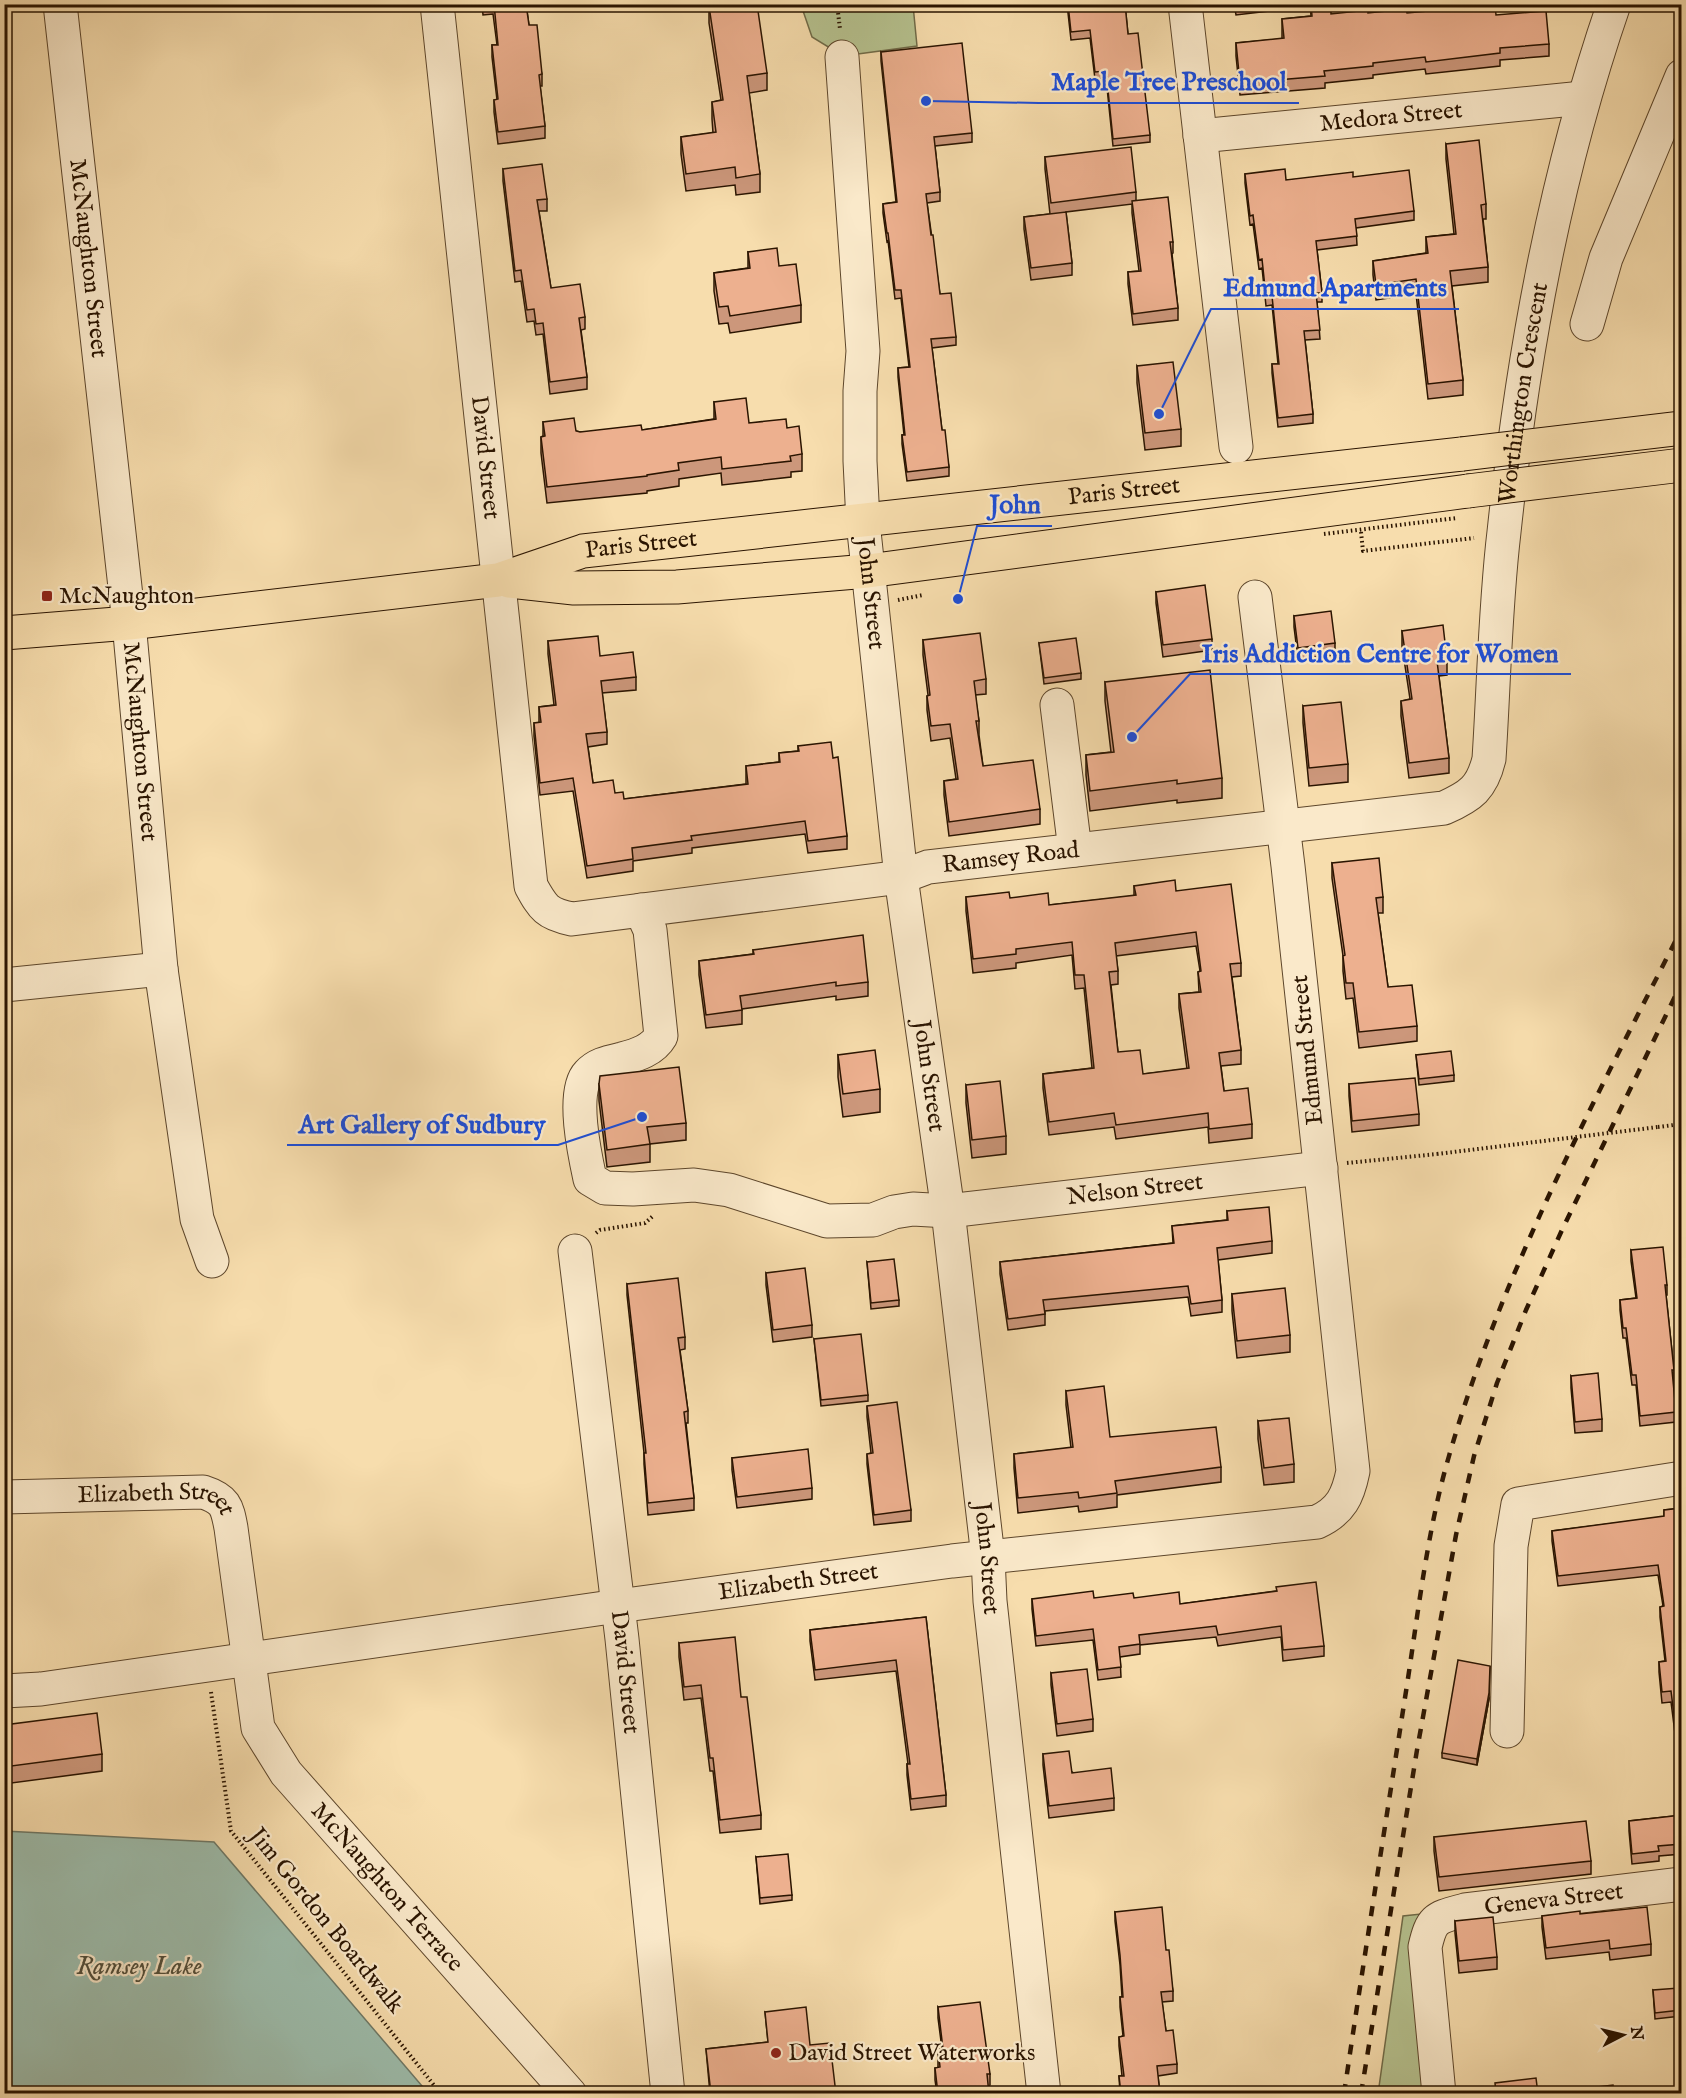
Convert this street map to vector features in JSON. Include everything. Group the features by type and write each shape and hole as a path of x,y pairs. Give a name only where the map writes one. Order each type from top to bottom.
{"main road":[{"name":"Paris Street","path":"4,633 129,622 498,580 583,551 863,522 1682,428"},
{"name":"Paris Street","path":"498,580 574,588 677,586 868,571 1468,491 1682,465"}],"street":[{"name":"McNaughton Street","path":"60,4 129,622 161,969 197,1219 212,1261"},
{"name":"David Street","path":"437,4 531,886 542,906"},
{"path":"1185,4 1236,447"},
{"name":"Worthington Crescent","path":"1478,787 1489,759 1503,533 1520,397 1536,304 1583,98 1614,4"},
{"name":"John Street","path":"841,46 863,351 860,391 863,522 901,877 948,1211 988,1557 1044,2094"},
{"path":"1587,324 1606,258 1682,76"},
{"name":"Medora Street","path":"1200,136 1583,98"},
{"name":"Edmund Street","path":"1256,597 1283,827 1329,1166 1353,1471 1349,1490 1342,1502"},
{"path":"1057,705 1075,850"},
{"name":"Ramsey Road","path":"542,906 555,916 572,918 901,877 928,867 1444,808 1464,799 1478,787"},
{"name":"Nelson Street","path":"641,910 650,930 661,1036 650,1049 602,1063 587,1074 580,1090 581,1116 590,1179 605,1188 633,1189 694,1185 729,1190 827,1221 873,1220 894,1212 913,1209 948,1211 1329,1166"},
{"path":"4,986 161,969"},
{"name":"David Street","path":"574,1251 618,1606 668,2094"},
{"path":"1507,1731 1511,1546 1518,1504 1682,1478"},
{"name":"Elizabeth Street","path":"4,1497 203,1492 219,1497 228,1512 231,1528 249,1659"},
{"name":"Elizabeth Street","path":"4,1691 41,1689 618,1606 988,1557 1317,1522 1330,1516 1342,1502"},
{"name":"McNaughton Terrace","path":"249,1659 258,1728 286,1773 570,2094"},
{"name":"Geneva Street","path":"1439,2094 1425,1967 1425,1947 1430,1927 1440,1917 1465,1910 1682,1884"}],"path":[{"path":"837,4 841,46"},
{"path":"1361,530 1363,551 1475,538"},
{"path":"1329,1166 1681,1123"},
{"path":"600,1230 645,1223"},
{"name":"Jim Gordon Boardwalk","path":"209,1683 231,1831 441,2094"}],"green space":[{"path":"801,5 913,5 917,46 843,56 812,37"},
{"path":"1421,1914 1441,2093 1378,2094 1403,1916"}],"water":[{"name":"Ramsey Lake","path":"4,1831 214,1842 428,2093 5,2093"}],"building":[{"path":"494,4 526,4 529,25 537,25 542,74 539,75 545,126 498,132 494,100 498,99 492,45 498,45"},
{"path":"757,4 767,73 747,76 760,174 736,178 735,167 686,174 681,137 716,132 712,102 723,100 709,6"},
{"path":"1068,4 1125,4 1128,34 1138,33 1150,135 1113,139 1106,71 1095,72 1090,30 1071,32"},
{"path":"1311,4 1330,4 1331,14 1406,9 1407,13 1495,5 1496,15 1546,11 1549,44 1500,48 1500,53 1426,62 1425,57 1373,63 1373,66 1324,71 1325,76 1240,83 1236,43 1284,38 1282,19 1312,16"},
{"path":"962,43 972,133 934,137 940,192 926,194 940,294 951,293 956,337 931,339 949,467 907,472 898,368 910,367 901,290 895,290 883,204 897,202 881,52"},
{"path":"1479,140 1486,204 1481,205 1488,267 1450,271 1463,380 1428,384 1416,279 1376,285 1373,261 1428,253 1426,237 1456,234 1446,144"},
{"path":"1131,147 1136,192 1051,203 1045,157"},
{"path":"542,164 547,199 537,200 551,288 580,284 585,317 579,318 587,377 550,382 543,323 536,324 534,309 527,310 521,270 515,271 503,169"},
{"path":"1285,169 1286,180 1353,172 1353,177 1409,170 1414,211 1355,219 1357,236 1316,241 1322,293 1316,293 1320,330 1304,331 1313,414 1278,418 1272,364 1279,364 1272,296 1266,297 1262,259 1259,260 1253,215 1250,216 1245,174"},
{"path":"1168,197 1173,242 1170,242 1178,308 1133,314 1128,272 1141,271 1132,201"},
{"path":"1066,212 1072,263 1031,268 1024,217"},
{"path":"777,248 779,266 796,264 801,305 730,316 728,306 719,307 714,273 750,268 748,252"},
{"path":"1173,362 1181,429 1145,433 1137,366"},
{"path":"746,398 749,423 786,419 787,428 799,426 802,454 790,456 791,461 722,469 721,457 678,463 679,470 647,476 547,487 541,437 545,436 543,422 574,418 576,431 580,432 641,425 642,430 716,419 714,402"},
{"path":"1205,585 1212,639 1163,645 1156,592"},
{"path":"1331,611 1335,643 1298,648 1294,616"},
{"path":"1443,625 1447,660 1437,661 1449,758 1409,763 1401,701 1412,699 1402,631"},
{"path":"980,633 986,679 974,681 979,721 976,721 983,766 1033,760 1040,809 949,822 944,781 958,779 950,724 931,726 927,696 930,695 923,640"},
{"path":"598,636 600,656 633,652 636,677 601,681 607,732 586,734 593,783 613,780 615,793 623,792 624,799 748,784 746,766 780,762 779,753 799,751 798,746 831,742 833,758 838,757 847,836 808,841 805,821 691,836 692,840 632,848 633,859 587,866 573,778 540,783 534,723 541,722 539,707 556,705 548,641"},
{"path":"1076,638 1081,673 1044,678 1039,643"},
{"path":"1210,670 1222,778 1177,784 1177,780 1090,791 1086,755 1114,752 1105,682"},
{"path":"1341,702 1348,764 1309,768 1303,706"},
{"path":"1379,858 1383,897 1376,898 1388,987 1412,985 1417,1026 1359,1032 1353,983 1346,983 1343,956 1345,955 1332,863"},
{"path":"1175,880 1176,891 1231,884 1241,963 1230,964 1241,1050 1219,1053 1224,1091 1248,1088 1252,1124 1209,1129 1208,1113 1116,1125 1114,1113 1049,1122 1043,1074 1094,1068 1084,975 1075,975 1072,942 1016,949 1016,954 973,959 966,897 1009,892 1010,898 1048,893 1049,905 1136,895 1134,886","holes":["1196,932 1201,971 1198,972 1201,992 1179,994 1189,1068 1143,1074 1140,1050 1118,1052 1109,972 1118,971 1115,943"]},
{"path":"863,935 868,982 836,986 836,982 740,996 742,1010 706,1015 699,961 754,954 753,950"},
{"path":"875,1050 880,1089 843,1094 838,1055"},
{"path":"1451,1051 1454,1075 1419,1079 1416,1055"},
{"path":"679,1067 686,1123 647,1127 650,1144 607,1150 600,1076"},
{"path":"1415,1078 1419,1114 1352,1121 1349,1084"},
{"path":"1000,1081 1006,1136 972,1140 966,1085"},
{"path":"1269,1207 1272,1241 1217,1248 1222,1300 1191,1304 1188,1286 1043,1300 1045,1314 1008,1319 1000,1262 1174,1243 1172,1226 1228,1220 1227,1211"},
{"path":"1663,1247 1676,1412 1640,1416 1636,1375 1632,1375 1620,1300 1637,1298 1631,1250"},
{"path":"894,1259 899,1300 871,1303 867,1262"},
{"path":"805,1268 812,1325 773,1330 766,1273"},
{"path":"678,1278 685,1337 678,1338 688,1411 684,1412 694,1498 648,1503 644,1453 646,1453 627,1284"},
{"path":"1285,1288 1290,1335 1237,1341 1232,1294"},
{"path":"861,1334 868,1395 821,1400 814,1339"},
{"path":"1598,1373 1602,1419 1575,1422 1571,1376"},
{"path":"1104,1386 1110,1437 1216,1427 1221,1467 1115,1481 1117,1493 1079,1498 1078,1492 1018,1498 1014,1454 1073,1447 1066,1391"},
{"path":"897,1402 911,1510 874,1515 867,1454 873,1453 867,1406"},
{"path":"1289,1418 1294,1464 1264,1468 1258,1421"},
{"path":"808,1449 812,1488 737,1497 732,1458"},
{"path":"1682,1508 1682,1559 1680,1559 1682,1567 1682,1746 1678,1747 1671,1691 1662,1692 1659,1662 1666,1661 1660,1607 1664,1606 1658,1565 1558,1576 1552,1531 1664,1516 1664,1510"},
{"path":"1316,1582 1324,1646 1283,1650 1281,1626 1218,1635 1216,1626 1139,1635 1140,1644 1119,1647 1121,1667 1098,1670 1093,1629 1036,1636 1032,1599 1093,1591 1094,1598 1133,1593 1134,1598 1179,1592 1180,1604 1277,1591 1276,1587"},
{"path":"926,1617 946,1795 911,1799 907,1764 910,1764 896,1660 815,1670 810,1630"},
{"path":"735,1637 741,1697 747,1697 761,1815 720,1820 701,1685 684,1687 679,1643"},
{"path":"1458,1660 1490,1666 1489,1693 1477,1759 1442,1753"},
{"path":"1087,1669 1093,1719 1057,1724 1051,1673"},
{"path":"97,1713 102,1754 4,1767 4,1725"},
{"path":"1069,1751 1072,1773 1111,1768 1114,1798 1049,1806 1043,1754"},
{"path":"1682,1815 1682,1844 1658,1846 1659,1851 1632,1854 1629,1821"},
{"path":"1586,1821 1591,1861 1439,1877 1434,1837"},
{"path":"788,1854 792,1895 760,1898 756,1857"},
{"path":"1162,1907 1173,1991 1161,1992 1166,2031 1173,2030 1177,2064 1157,2066 1160,2094 1121,2094 1119,2076 1124,2076 1119,2037 1124,2036 1120,1997 1123,1997 1115,1912"},
{"path":"1647,1907 1651,1944 1610,1949 1609,1940 1546,1948 1542,1916"},
{"path":"1493,1917 1497,1957 1459,1961 1455,1921"},
{"path":"1679,1988 1681,2010 1655,2013 1653,1990"},
{"path":"980,2002 990,2074 987,2074 989,2094 938,2094 935,2068 940,2067 938,2049 943,2049 938,2007"},
{"name":"David Street Waterworks","path":"806,2007 810,2045 830,2043 836,2094 711,2094 706,2049 768,2042 765,2012"},
{"path":"1536,2078 1538,2094 1496,2094 1495,2083"},
{"path":"1613,2085 1614,2094 1581,2094 1581,2089"}],"railway":[{"path":"1344,2094 1423,1579 1434,1516 1449,1456 1471,1387 1523,1253 1584,1122 1682,928"},
{"path":"1361,2094 1417,1750 1456,1535 1474,1456 1497,1383 1526,1310 1562,1230 1682,982"}],"place":[{"name":"Maple Tree Preschool","path":"926,101"},
{"name":"Edmund Apartments","path":"1159,414"},
{"name":"McNaughton","path":"47,596"},
{"name":"John","path":"958,599"},
{"name":"Iris Addiction Centre for Women","path":"1132,737"},
{"name":"Art Gallery of Sudbury","path":"642,1117"},
{"name":"David Street Waterworks","path":"776,2053"}]}
